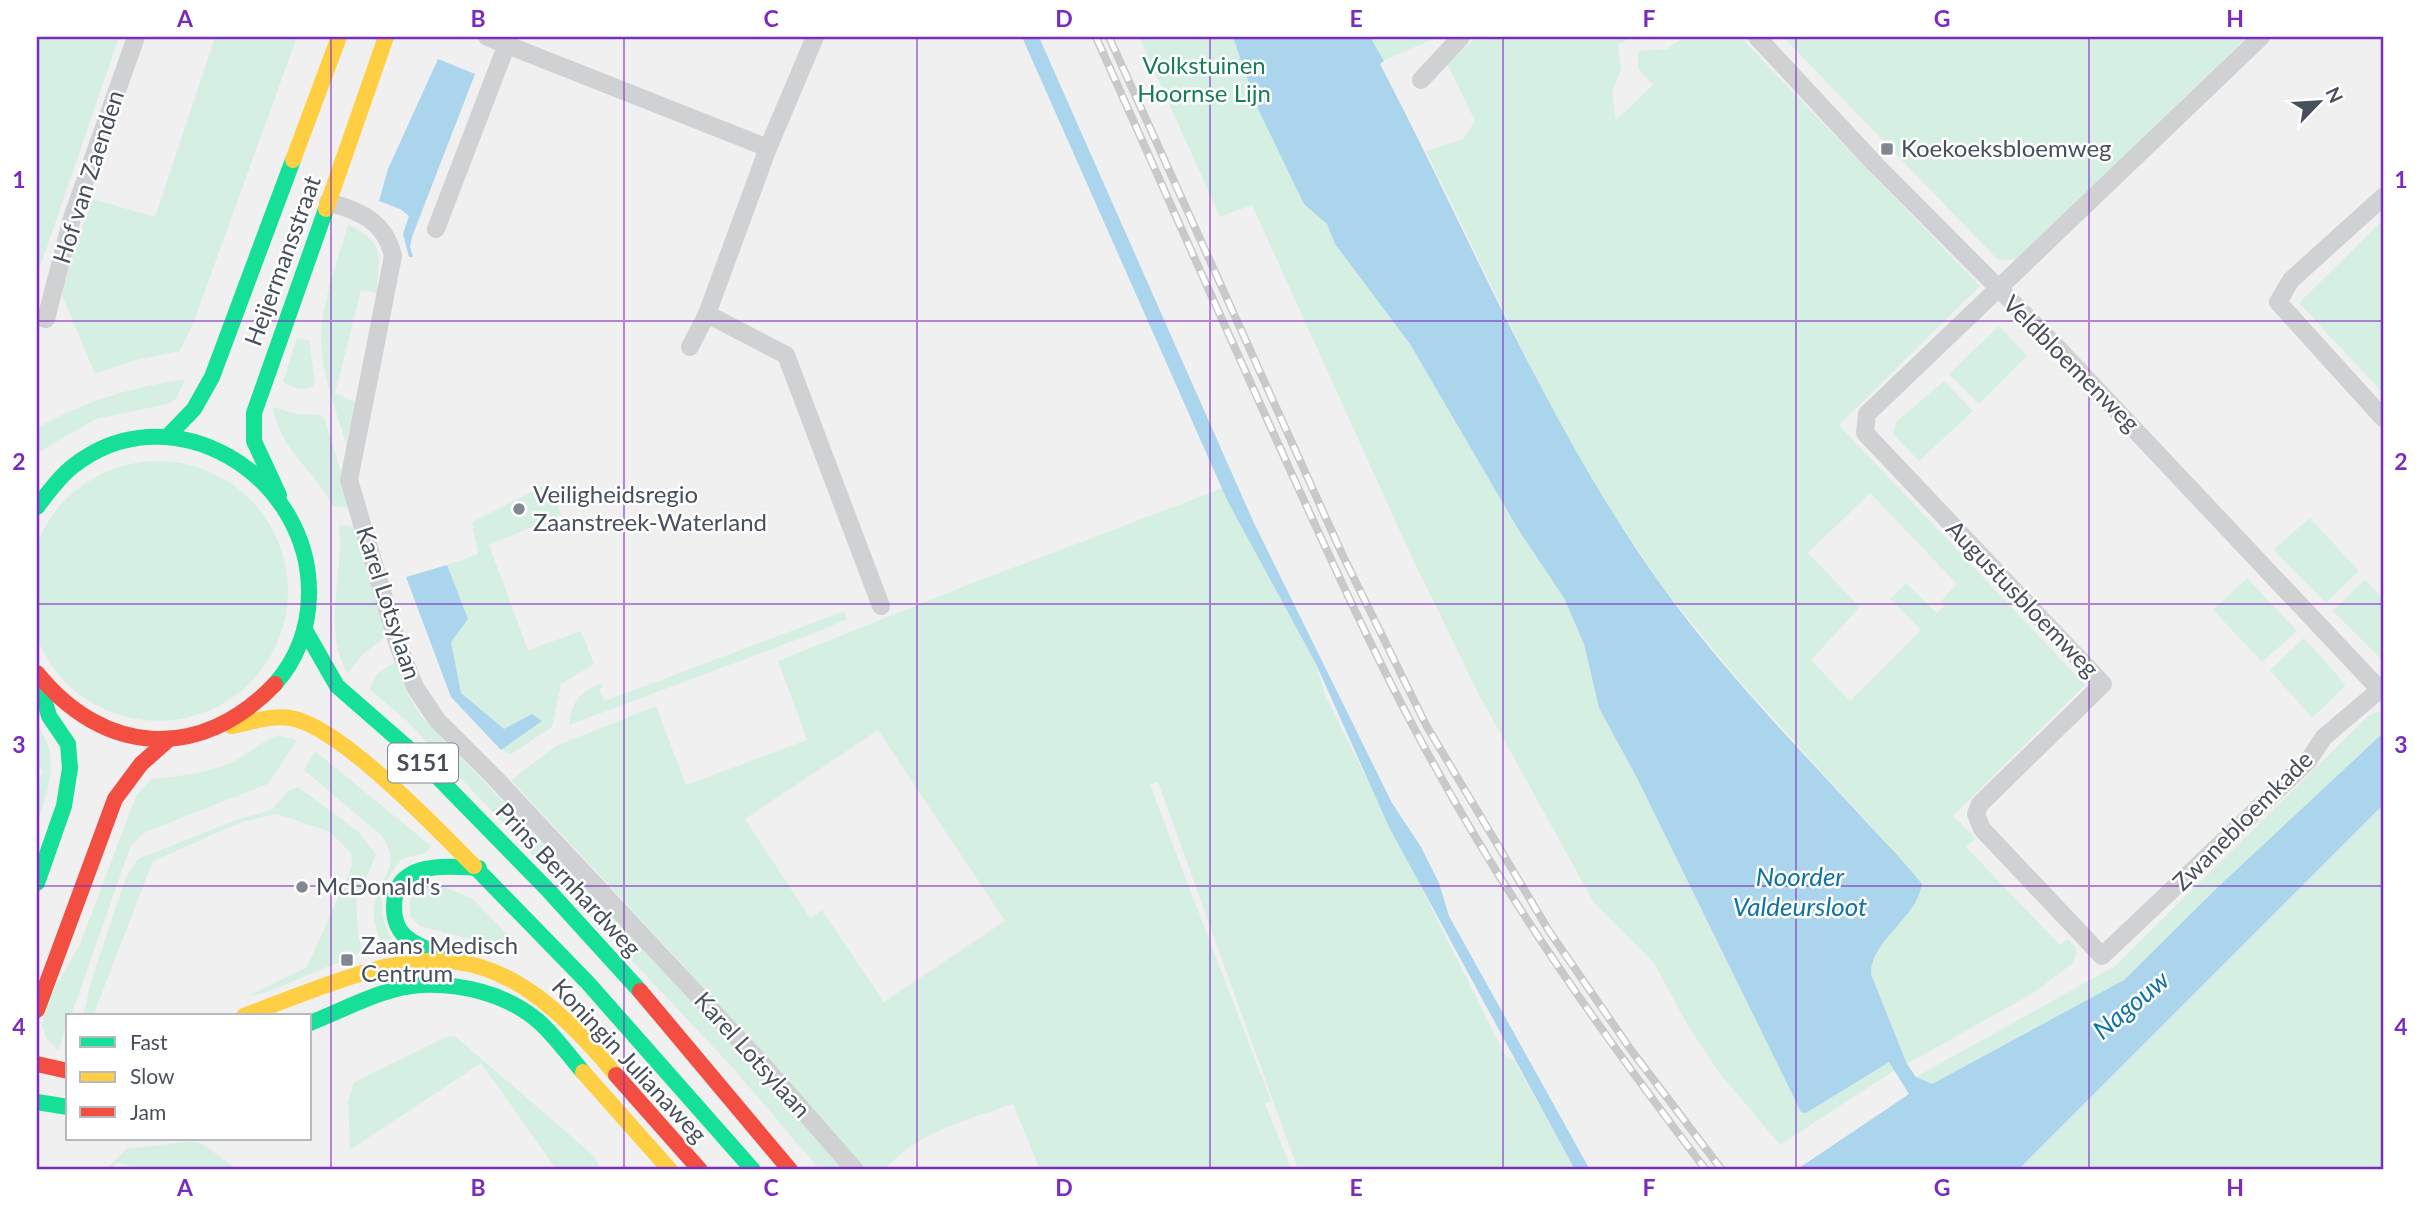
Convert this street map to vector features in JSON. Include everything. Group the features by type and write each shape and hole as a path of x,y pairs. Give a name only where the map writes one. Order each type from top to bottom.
{"main road":[{"name":"Heijermansstraat","path":"167,437 194,409 212,377 339,37"},
{"name":"Heijermansstraat","path":"281,498 254,441 254,413 386,37"},
{"name":"S151","path":"37,477 121,443 167,437 203,444 233,456 259,475 281,498 304,542 310,571 311,601 305,630 287,671 257,705 218,728"},
{"name":"S151","path":"37,507 74,464"},
{"name":"Prins Bernhardweg","path":"305,630 337,686 416,755 558,900 669,1023 695,1059 790,1170"},
{"name":"S151","path":"37,674 60,701 88,720 121,734 168,740 218,728 285,718 308,724 384,781 479,868 554,945 753,1170"},
{"path":"37,674 49,716 68,744 70,768 64,806 37,883"},
{"path":"37,1010 115,799 141,764 168,740"},
{"path":"459,960 417,943 401,932 394,915 395,897 403,879 417,869 428,866 479,868"},
{"name":"Koningin Julianaweg","path":"249,1014 383,965 418,960 459,960 506,973 539,993 701,1170"},
{"name":"Koningin Julianaweg","path":"312,1022 393,991 420,985 464,988 504,999 537,1020 670,1170"},
{"path":"37,1064 66,1070"},
{"path":"37,1102 66,1107"}],"street":[{"name":"Hof van Zaenden","path":"41,318 72,218 136,37"},
{"path":"487,37 768,148"},
{"path":"690,347 707,314 768,148 815,37"},
{"path":"1421,80 1461,37"},
{"name":"Veldbloemenweg","path":"1756,37 1997,290 2051,341 2382,690"},
{"path":"1997,290 2261,37"},
{"path":"436,229 507,44"},
{"path":"2383,197 2291,280 2278,302 2383,418"},
{"name":"Karel Lotsylaan","path":"328,202 351,209 369,219 388,235 393,256 349,480 398,645 415,687 437,720 496,779 764,1065 855,1170"},
{"name":"Augustusbloemweg","path":"1997,290 1867,414 1865,433 2104,684 1980,804 1976,814 1982,829 2102,956"},
{"path":"707,314 786,355 881,606"},
{"name":"Zwanebloemkade","path":"2102,956 2308,761 2324,737 2382,690"}],"green space":[{"path":"37,37 119,37 37,276"},
{"path":"215,37 297,37 194,321 180,351 132,361 95,374 60,290 92,199 155,217"},
{"name":"Volkstuinen Hoornse Lijn","path":"1139,37 1233,37 1257,107 1304,203 1327,224 1335,244 1410,344 1518,529 1564,598 1584,644 1599,708 1637,778 1801,1112 1889,1062 1895,1070 1780,1145 1718,1071 1688,1026 1654,963 1594,903 1478,693 1408,549 1252,205 1220,217"},
{"path":"1370,37 1437,37 1384,61"},
{"path":"1476,37 1632,37 1618,45 1621,69 1612,92 1616,120 1653,85 1638,69 1638,51 1667,49 1680,40 1675,37 1740,37 1980,286 1839,425 2085,685 1953,816 1976,838 1966,847 2060,945 2068,939 2075,946 2077,953 2072,964 2033,993 1907,1064 1871,974 1882,939 1912,872 1736,677 1665,590 1595,486 1549,404 1426,151 1463,139 1475,121 1447,64","holes":["1870,493 1957,584 1941,601 1945,605 1937,613 1906,583 1890,599 1921,630 1850,701 1811,660 1860,607 1808,553"]},
{"path":"1783,37 2247,37 2017,259 1998,260"},
{"path":"2383,220 2383,393 2299,303"},
{"path":"348,224 369,238 374,245 378,251 379,268 377,293 361,290 335,393 356,403 346,444 327,379 321,340 327,296"},
{"path":"1999,326 2027,356 1979,404 1949,374"},
{"path":"297,338 309,341 315,380 313,387 305,389 283,382"},
{"path":"185,379 176,399 167,404 96,419 37,453 37,428 56,418 109,396"},
{"path":"1944,381 1973,411 1919,461 1893,434 1896,422"},
{"path":"273,407 297,414 320,415 325,420 352,508 333,506 289,447 276,422"},
{"path":"145,461 171,461 196,466 219,476 241,490 259,508 283,553 288,591 283,629 273,652 259,674 241,692 196,716 171,721 145,721 120,716 97,706 75,692 57,674 33,629 28,604 28,578 33,553 43,530 57,508 75,490 120,466"},
{"path":"549,483 561,515 489,545 528,650 581,631 594,664 561,684 552,727 510,755 501,750 541,721 532,714 504,729 460,693 451,642 447,565 478,554 472,522"},
{"path":"1223,488 1228,502 1316,664 1325,695 1506,1057 1514,1060 1575,1170 1298,1170 1158,782 1150,785 1271,1101 1265,1104 1292,1170 1040,1170 1013,1104 927,1137 897,1157 885,1170 865,1170 682,964 511,780 558,745 656,706 686,785 807,740 778,661 965,586","holes":["878,730 1005,921 884,1002 822,910 810,918 745,819"]},
{"path":"2310,518 2359,571 2326,603 2273,550"},
{"path":"339,525 356,526 388,635 362,655 348,673 340,657 336,639"},
{"path":"2247,578 2297,631 2262,662 2213,610"},
{"path":"2365,579 2383,599 2383,661 2333,611"},
{"path":"844,611 847,619 820,631 569,725 572,709 578,699 600,683 603,687 599,690 605,701"},
{"path":"2304,638 2346,685 2312,718 2270,670"},
{"path":"395,662 406,691 421,716 713,1021 843,1170 820,1170 731,1066 408,722 369,689 377,674"},
{"path":"2378,711 2383,717 2383,733 2219,886 2124,980 1932,1084 1916,1077 2115,966 2368,716"},
{"path":"37,726 45,737 51,761 48,787 37,825 37,789 43,770 37,767 40,757"},
{"path":"279,735 297,740 268,784 153,829 141,835 130,848 72,1014 66,1014 59,1051 47,1039 42,1027 45,1006 80,944 136,796 151,779 192,774 222,766"},
{"path":"315,751 431,846 427,852 402,859 388,880 382,912 389,934 396,945 385,950 374,918 374,907 390,864 387,847 381,835 304,770"},
{"path":"298,787 359,832 376,855 356,902 358,933 363,952 265,993 248,996 307,967 352,866 351,853 330,832 277,814 242,822 153,861 94,1014 83,1014 93,975 126,877 138,859 236,820 271,810 289,790"},
{"path":"2383,805 2383,1170 2018,1170"},
{"path":"432,882 472,898 513,940 509,949 420,926 410,917 410,901 418,886"},
{"path":"455,1036 595,1157 600,1170 557,1170 481,1063 350,1150 348,1101 354,1082 446,1037"},
{"path":"192,1141 204,1145 238,1170 140,1170 118,1162 110,1170 105,1170 127,1149"}],"water":[{"path":"1022,37 1039,37 1253,521 1392,803 1421,847 1439,883 1449,916 1590,1170 1575,1170 1389,827 1316,664 1228,502"},
{"name":"Noorder Valdeursloot","path":"1233,37 1370,37 1384,61 1380,64 1513,332 1583,463 1622,527 1709,648 1922,884 1912,908 1878,950 1871,974 1907,1064 1916,1077 1932,1084 2124,980 2219,886 2383,733 2383,805 2018,1170 1796,1170 1909,1094 1889,1062 1806,1113 1801,1112 1637,778 1599,708 1584,644 1564,598 1518,529 1410,344 1335,244 1327,224 1304,204 1257,107"},
{"path":"438,59 475,74 412,237 410,247 413,257 409,257 403,234 409,216 400,209 379,201 388,169"},
{"path":"447,565 468,619 451,642 461,693 504,729 532,714 542,721 501,750 451,697 406,577"}],"railway":[{"path":"1096,37 1329,554 1410,720 1462,815 1527,920 1596,1021 1706,1170"},
{"path":"1109,37 1343,556 1426,725 1549,931 1631,1050 1722,1170"}],"traffic: fast":[{"path":"167,437 194,409 212,377 293,160"},
{"path":"279,495 254,441 254,413 326,209"},
{"path":"37,507 72,467 111,445 151,437 191,441 229,456 261,481 287,514 304,552 309,596 304,632 295,654 275,684"},
{"path":"305,630 337,686 416,755 549,891 640,991"},
{"path":"37,675 49,716 68,744 70,768 64,806 37,883"},
{"path":"474,866 588,983 753,1170"},
{"path":"459,960 424,947 402,933 394,915 396,892 412,873 424,869 479,868"},
{"path":"312,1022 393,990 421,985 467,988 497,997 525,1011 549,1032 583,1072"},
{"path":"37,1102 66,1107"}],"traffic: slow":[{"path":"293,160 339,37"},
{"path":"326,209 386,37"},
{"path":"231,726 283,717 310,725 360,758 474,866"},
{"path":"249,1014 356,975 402,963 445,961 486,969 526,989 569,1024 616,1075"},
{"path":"583,1072 670,1170"}],"traffic: jam":[{"path":"37,673 63,701 92,721 122,734 153,739 185,737 216,727 246,709 275,684"},
{"path":"37,1010 115,799 141,764 168,740"},
{"path":"640,991 790,1170"},
{"path":"37,1064 66,1071"},
{"path":"616,1075 700,1170"}],"place":[{"name":"Koekoeksbloemweg","path":"1887,149"},
{"name":"Veiligheidsregio Zaanstreek-Waterland","path":"519,509"},
{"name":"McDonald's","path":"302,887"},
{"name":"Zaans Medisch Centrum","path":"347,960"}],"water label":[{"name":"Nagouw","path":"2131,1005"}]}
